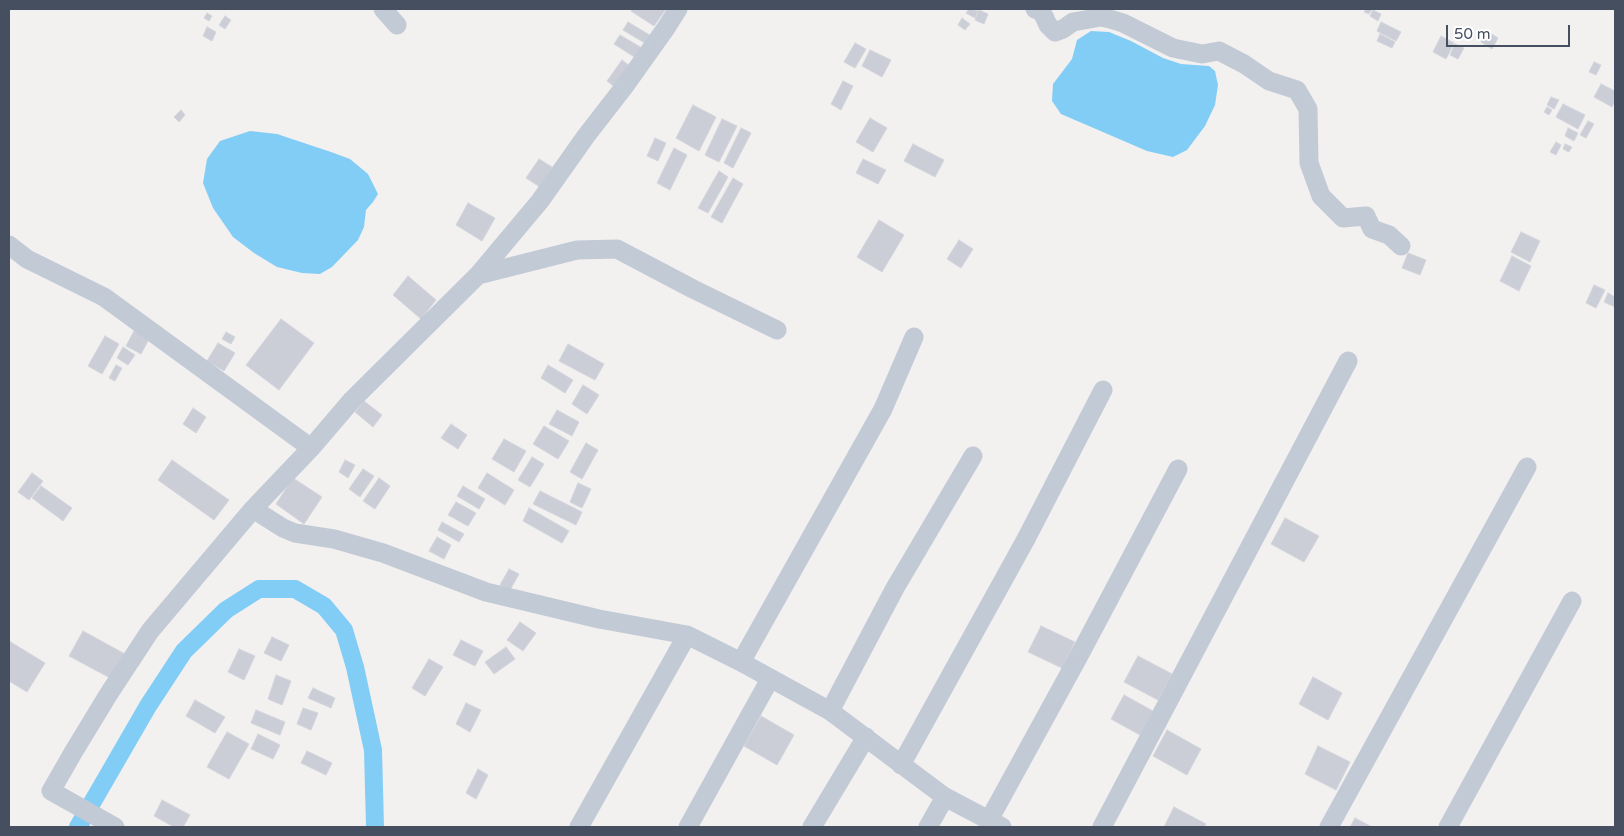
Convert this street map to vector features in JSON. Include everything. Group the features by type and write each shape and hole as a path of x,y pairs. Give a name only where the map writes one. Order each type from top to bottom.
{"street":[{"path":"383,9 397,26"},
{"path":"114,827 51,791 108,695 150,631 253,509 311,448 352,400 478,275 540,201 586,136 624,87 678,9"},
{"path":"1035,9 1042,12 1048,25 1055,32 1073,22 1122,14 1123,23 1173,48 1202,54 1219,51 1270,81 1297,90 1308,109 1309,163 1321,196 1343,218 1366,216 1372,229 1389,235 1401,246"},
{"path":"9,245 27,259 104,297 311,448"},
{"path":"478,275 577,250 617,249 777,330"},
{"path":"741,662 883,408 914,337"},
{"path":"1102,827 1348,362"},
{"path":"901,765 1026,539 1103,390"},
{"path":"830,711 894,588 973,456"},
{"path":"1329,827 1528,466"},
{"path":"253,509 283,528 295,533 334,539 383,553 486,592 599,619 687,635 741,662 830,711 945,797 995,824 1080,654 1178,469"},
{"path":"1448,827 1572,601"},
{"path":"579,827 687,635"},
{"path":"688,827 770,679"},
{"path":"812,827 866,737"},
{"path":"928,827 945,797"}],"water":[{"path":"1091,31 1109,32 1163,58 1181,64 1209,66 1215,71 1218,85 1215,105 1205,126 1187,150 1173,157 1147,151 1061,114 1052,101 1053,84 1072,59 1077,40"},
{"path":"250,131 277,134 350,159 368,174 378,194 366,210 364,227 358,240 332,267 320,274 302,273 277,267 254,253 233,237 213,208 203,183 207,159 220,141"}],"building":[{"path":"632,9 666,9 654,26 631,11"},
{"path":"969,9 978,11 975,18 966,13"},
{"path":"1366,9 1372,9 1369,14 1364,12"},
{"path":"979,10 988,14 984,24 975,20"},
{"path":"1373,10 1381,14 1378,21 1370,16"},
{"path":"207,13 212,16 209,21 204,18"},
{"path":"225,16 231,20 225,29 219,25"},
{"path":"962,18 970,24 965,30 958,25"},
{"path":"628,22 653,37 648,45 623,30"},
{"path":"1381,22 1401,32 1396,41 1377,31"},
{"path":"207,27 216,32 212,41 203,36"},
{"path":"1487,31 1498,38 1492,49 1481,42"},
{"path":"1380,34 1395,42 1392,48 1377,41"},
{"path":"620,35 642,48 636,58 614,44"},
{"path":"1441,36 1454,43 1446,59 1433,52"},
{"path":"855,43 866,49 855,68 844,62"},
{"path":"1455,44 1464,48 1458,59 1450,55"},
{"path":"870,50 891,60 882,77 862,66"},
{"path":"622,60 631,67 616,88 607,81"},
{"path":"1594,62 1601,65 1596,75 1589,72"},
{"path":"843,81 853,86 841,110 831,104"},
{"path":"1601,84 1615,91 1615,101 1612,107 1594,97"},
{"path":"1551,97 1559,100 1554,109 1547,105"},
{"path":"1563,104 1585,115 1578,129 1556,117"},
{"path":"693,105 716,117 699,151 676,138"},
{"path":"1547,107 1552,110 1549,115 1544,112"},
{"path":"181,110 185,115 179,122 174,117"},
{"path":"870,118 887,128 873,152 856,142"},
{"path":"722,119 737,126 719,162 705,155"},
{"path":"1588,121 1594,124 1586,138 1580,135"},
{"path":"741,128 751,133 733,168 724,163"},
{"path":"1568,128 1578,133 1574,141 1565,136"},
{"path":"655,138 666,143 658,161 647,156"},
{"path":"1556,142 1561,145 1556,155 1550,152"},
{"path":"913,144 944,160 935,177 904,161"},
{"path":"1565,144 1572,147 1569,152 1563,149"},
{"path":"674,148 687,155 670,190 657,183"},
{"path":"539,159 552,167 540,187 526,178"},
{"path":"863,159 886,170 878,184 856,173"},
{"path":"719,171 728,177 708,213 698,208"},
{"path":"733,178 743,184 722,223 711,217"},
{"path":"468,203 495,218 482,241 456,225"},
{"path":"879,220 904,235 882,272 857,257"},
{"path":"1521,232 1540,241 1530,262 1511,252"},
{"path":"959,240 973,249 961,268 947,259"},
{"path":"1408,253 1426,260 1420,275 1402,268"},
{"path":"1512,256 1531,266 1519,291 1500,281"},
{"path":"408,276 436,300 421,319 393,295"},
{"path":"1594,285 1605,290 1596,308 1586,303"},
{"path":"1608,293 1615,297 1615,307 1604,302"},
{"path":"281,319 314,343 279,390 246,365"},
{"path":"134,331 149,339 141,354 126,346"},
{"path":"226,332 235,337 231,344 222,339"},
{"path":"105,336 119,344 102,374 88,366"},
{"path":"218,343 235,353 224,371 207,361"},
{"path":"568,344 604,364 595,380 559,361"},
{"path":"123,347 135,355 128,365 117,358"},
{"path":"116,365 122,368 115,381 109,378"},
{"path":"548,365 573,380 565,393 541,378"},
{"path":"583,385 599,395 587,414 572,404"},
{"path":"364,401 382,415 373,427 355,412"},
{"path":"193,408 206,417 196,433 183,424"},
{"path":"557,410 579,422 572,436 549,424"},
{"path":"451,424 467,435 458,449 441,438"},
{"path":"544,426 569,441 558,459 533,444"},
{"path":"504,439 526,451 514,472 492,459"},
{"path":"586,443 598,450 582,479 570,472"},
{"path":"532,457 544,464 530,487 518,480"},
{"path":"172,460 229,500 214,520 158,480"},
{"path":"345,460 355,465 348,478 339,472"},
{"path":"363,469 374,476 360,497 349,489"},
{"path":"32,473 43,481 29,500 18,492"},
{"path":"487,473 514,490 505,505 478,488"},
{"path":"293,478 322,497 304,524 276,504"},
{"path":"379,478 390,486 375,509 363,501"},
{"path":"578,483 591,489 582,508 570,502"},
{"path":"41,486 72,508 63,521 32,498"},
{"path":"463,486 485,499 479,509 457,496"},
{"path":"540,491 582,512 576,525 533,504"},
{"path":"456,502 476,513 468,526 448,515"},
{"path":"529,508 569,531 562,543 523,521"},
{"path":"1285,518 1319,536 1304,562 1271,544"},
{"path":"442,522 464,534 459,542 438,530"},
{"path":"437,537 451,545 444,559 429,551"},
{"path":"509,569 519,574 510,590 500,585"},
{"path":"520,622 536,633 523,651 507,640"},
{"path":"1041,626 1075,642 1062,668 1028,652"},
{"path":"83,631 125,654 112,679 69,656"},
{"path":"272,637 289,645 281,661 264,653"},
{"path":"461,640 483,651 475,666 453,655"},
{"path":"9,641 45,663 27,692 9,681"},
{"path":"506,647 515,659 494,674 485,662"},
{"path":"239,649 255,656 244,680 228,672"},
{"path":"1138,656 1172,674 1158,700 1124,682"},
{"path":"429,659 443,667 425,696 412,688"},
{"path":"276,675 291,681 282,705 268,699"},
{"path":"1313,677 1342,693 1328,720 1299,704"},
{"path":"313,688 335,698 331,708 308,698"},
{"path":"1124,695 1153,711 1140,735 1111,719"},
{"path":"195,700 225,717 215,733 186,716"},
{"path":"466,703 481,710 470,732 456,724"},
{"path":"303,708 318,713 311,730 297,724"},
{"path":"256,710 285,722 280,735 251,723"},
{"path":"761,716 794,735 777,765 744,746"},
{"path":"1167,730 1201,749 1187,775 1153,756"},
{"path":"227,732 249,744 229,779 207,767"},
{"path":"258,734 280,745 273,759 251,749"},
{"path":"1318,746 1350,762 1336,790 1305,774"},
{"path":"307,751 332,763 326,775 301,763"},
{"path":"478,769 488,775 476,799 466,793"},
{"path":"162,800 190,815 183,827 174,827 154,816"},
{"path":"1174,807 1206,824 1204,827 1164,827"},
{"path":"1355,818 1372,827 1350,827"}],"waterway":[{"path":"78,827 148,706 184,651 226,610 259,589 295,589 324,606 344,630 355,667 373,750 375,827"}]}
